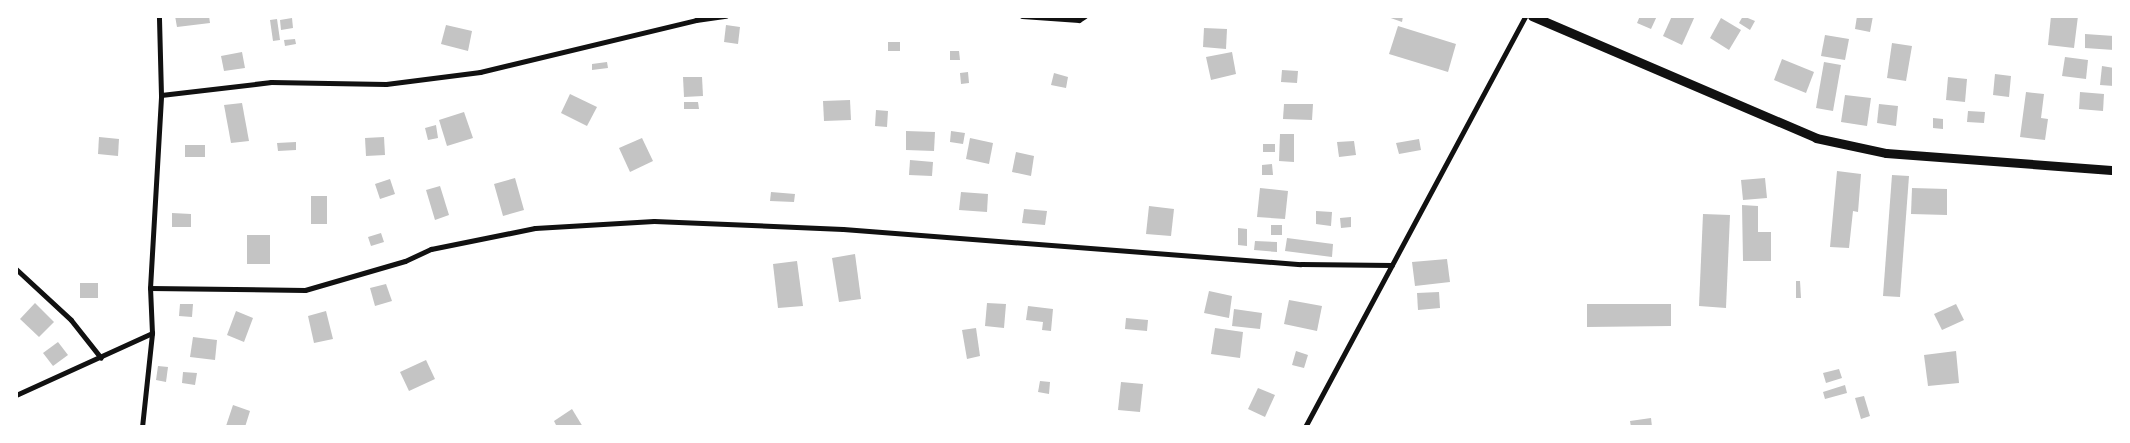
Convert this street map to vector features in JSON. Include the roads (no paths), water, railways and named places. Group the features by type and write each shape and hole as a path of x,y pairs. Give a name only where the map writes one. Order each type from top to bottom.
{"street":[{"path":"142,427 152,333 150,288 161,95 159,16"},
{"path":"691,16 696,20"},
{"path":"161,95 271,82 386,84 480,72 696,20 726,16"},
{"path":"1022,16 1080,20 1085,16"},
{"path":"1305,427 1525,16"},
{"path":"1532,16 1816,138 1886,153 2114,170"},
{"path":"150,288 305,290 405,260 431,249 535,228 654,221 843,229 1301,264 1392,265"},
{"path":"16,269 71,320 101,358"},
{"path":"16,395 101,358 152,333"}]}
